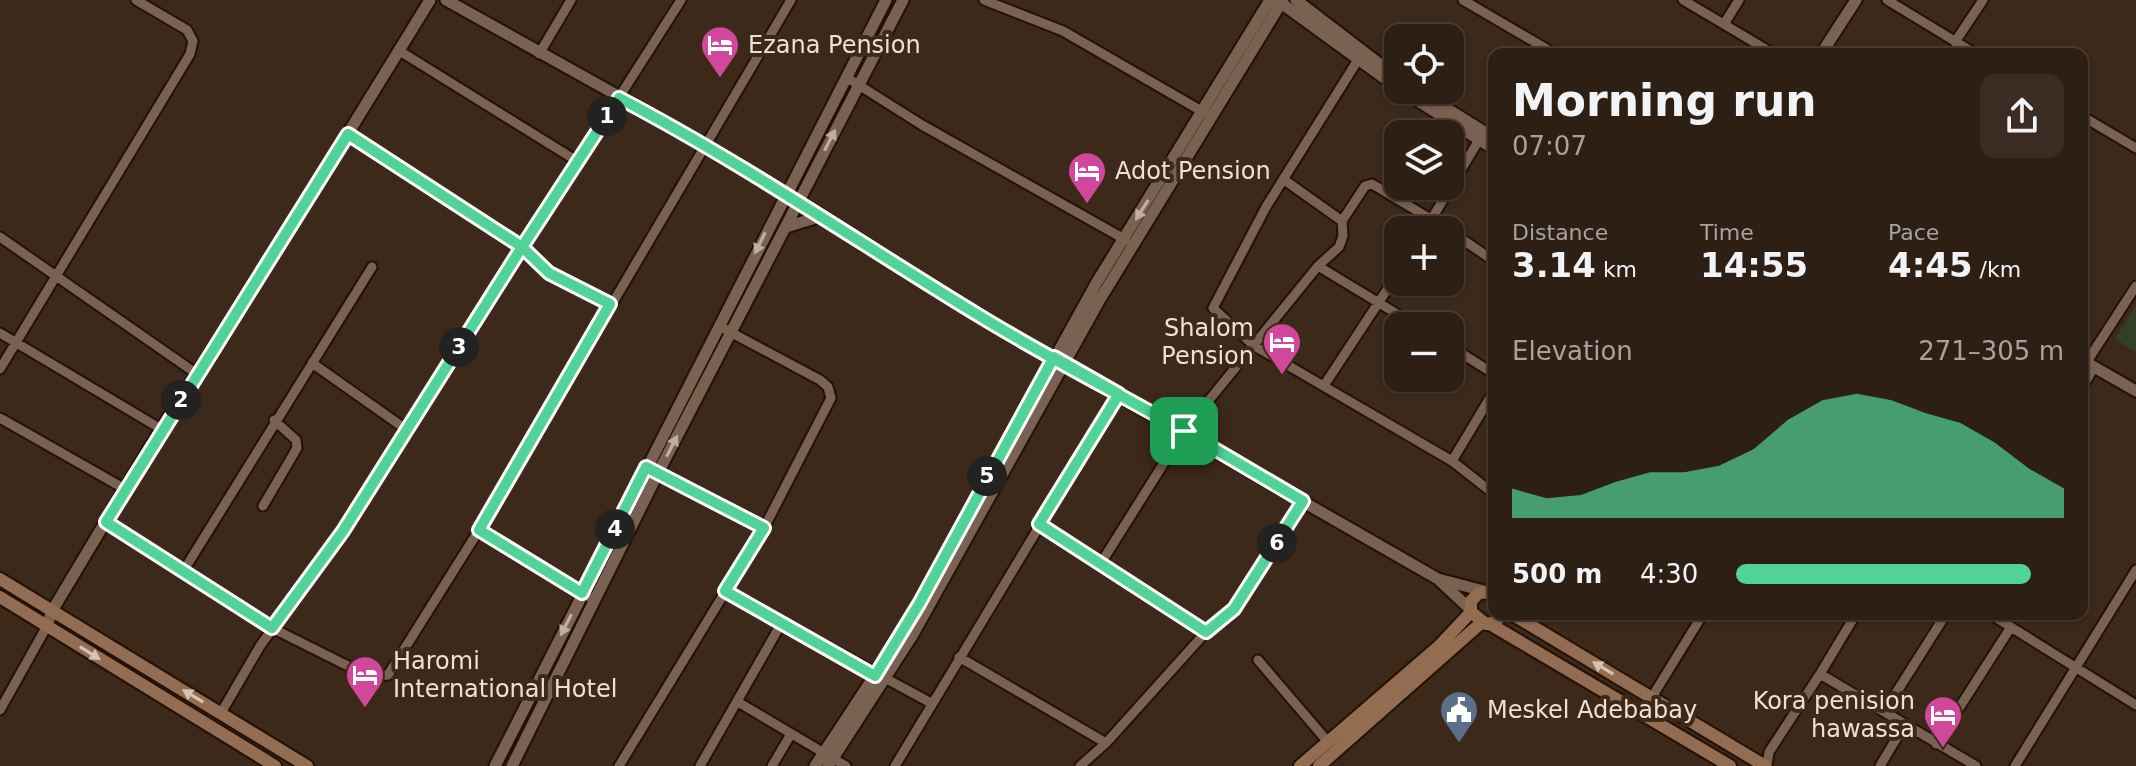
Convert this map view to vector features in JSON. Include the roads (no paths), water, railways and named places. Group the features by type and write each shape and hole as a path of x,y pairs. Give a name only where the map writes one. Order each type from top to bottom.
{"main road":[{"path":"0,579 307,766"},
{"path":"1317,760 1439,646 1471,611 1474,597 1488,591"},
{"path":"0,597 274,766"},
{"path":"1471,611 1486,624 1730,766"},
{"path":"1317,760 1492,620"},
{"path":"1522,620 1759,764"}],"street":[{"path":"0,369 193,45 187,30 136,0"},
{"path":"0,710 47,626 52,611 161,429 430,0"},
{"path":"446,0 704,145 799,201 979,316 1438,579 1471,611"},
{"path":"539,54 571,0"},
{"path":"221,713 272,628 343,531 681,0"},
{"path":"106,522 272,628 370,677 388,675 479,530 791,0"},
{"path":"512,766 594,600 719,326 886,0"},
{"path":"499,765 582,593 731,332 903,0"},
{"path":"984,0 1063,31 1208,115"},
{"path":"1296,0 1384,77"},
{"path":"1463,0 1545,48"},
{"path":"1683,0 1764,48"},
{"path":"1724,24 1739,0"},
{"path":"1825,48 1856,0"},
{"path":"1887,0 1966,48"},
{"path":"1955,42 1983,0"},
{"path":"815,766 828,760 948,573 1059,360 1278,1 1359,57 1384,70"},
{"path":"398,50 577,161"},
{"path":"1359,57 1283,179 1213,303 1214,310 1253,345 1325,384 1452,461 1488,489"},
{"path":"846,77 922,125 1129,242"},
{"path":"1423,104 1488,145"},
{"path":"1439,104 1488,134"},
{"path":"2088,120 2136,148"},
{"path":"348,134 522,247 549,273 610,304"},
{"path":"1434,216 1479,140"},
{"path":"766,182 797,172"},
{"path":"1283,179 1342,221"},
{"path":"810,180 818,214"},
{"path":"766,182 774,214"},
{"path":"1101,563 1184,431 1318,266 1339,247 1343,236 1342,221 1363,188 1370,184 1427,216"},
{"path":"785,227 818,214"},
{"path":"0,237 57,273 197,374"},
{"path":"1464,240 1488,257"},
{"path":"1318,266 1395,312"},
{"path":"184,570 274,420 372,267"},
{"path":"2136,286 2088,363 2136,391"},
{"path":"1325,384 1384,294"},
{"path":"619,766 764,528 800,462 811,432 827,409 831,393 820,380 719,326"},
{"path":"0,333 161,429"},
{"path":"1464,355 1488,370"},
{"path":"312,363 407,430"},
{"path":"895,766 1119,394"},
{"path":"1452,461 1488,401"},
{"path":"0,418 125,489"},
{"path":"263,506 297,448 296,440 274,420"},
{"path":"652,470 764,528"},
{"path":"1080,766 1106,743 1206,632 1234,609 1303,501"},
{"path":"1039,524 1206,632"},
{"path":"479,530 594,600"},
{"path":"2015,766 2136,570"},
{"path":"1438,579 1488,590"},
{"path":"725,591 879,678 931,703"},
{"path":"1652,697 1699,620"},
{"path":"1759,764 1852,620"},
{"path":"1884,712 1942,620"},
{"path":"2000,620 2136,705"},
{"path":"700,766 781,624"},
{"path":"1936,744 2011,627"},
{"path":"959,657 1106,743"},
{"path":"1258,660 1317,760"},
{"path":"1820,674 1976,766"},
{"path":"738,702 828,760 846,766"},
{"path":"1880,766 1905,724"},
{"path":"772,766 791,734"},
{"path":"274,766 282,751"}],"place":[{"name":"Ezana Pension","path":"720,79"},
{"name":"Adot Pension","path":"1087,205"},
{"name":"Shalom Pension","path":"1282,376"},
{"name":"Haromi International Hotel","path":"365,709"},
{"name":"Meskel Adebabay","path":"1459,744"},
{"name":"Kora penision hawassa","path":"1943,749"}]}
